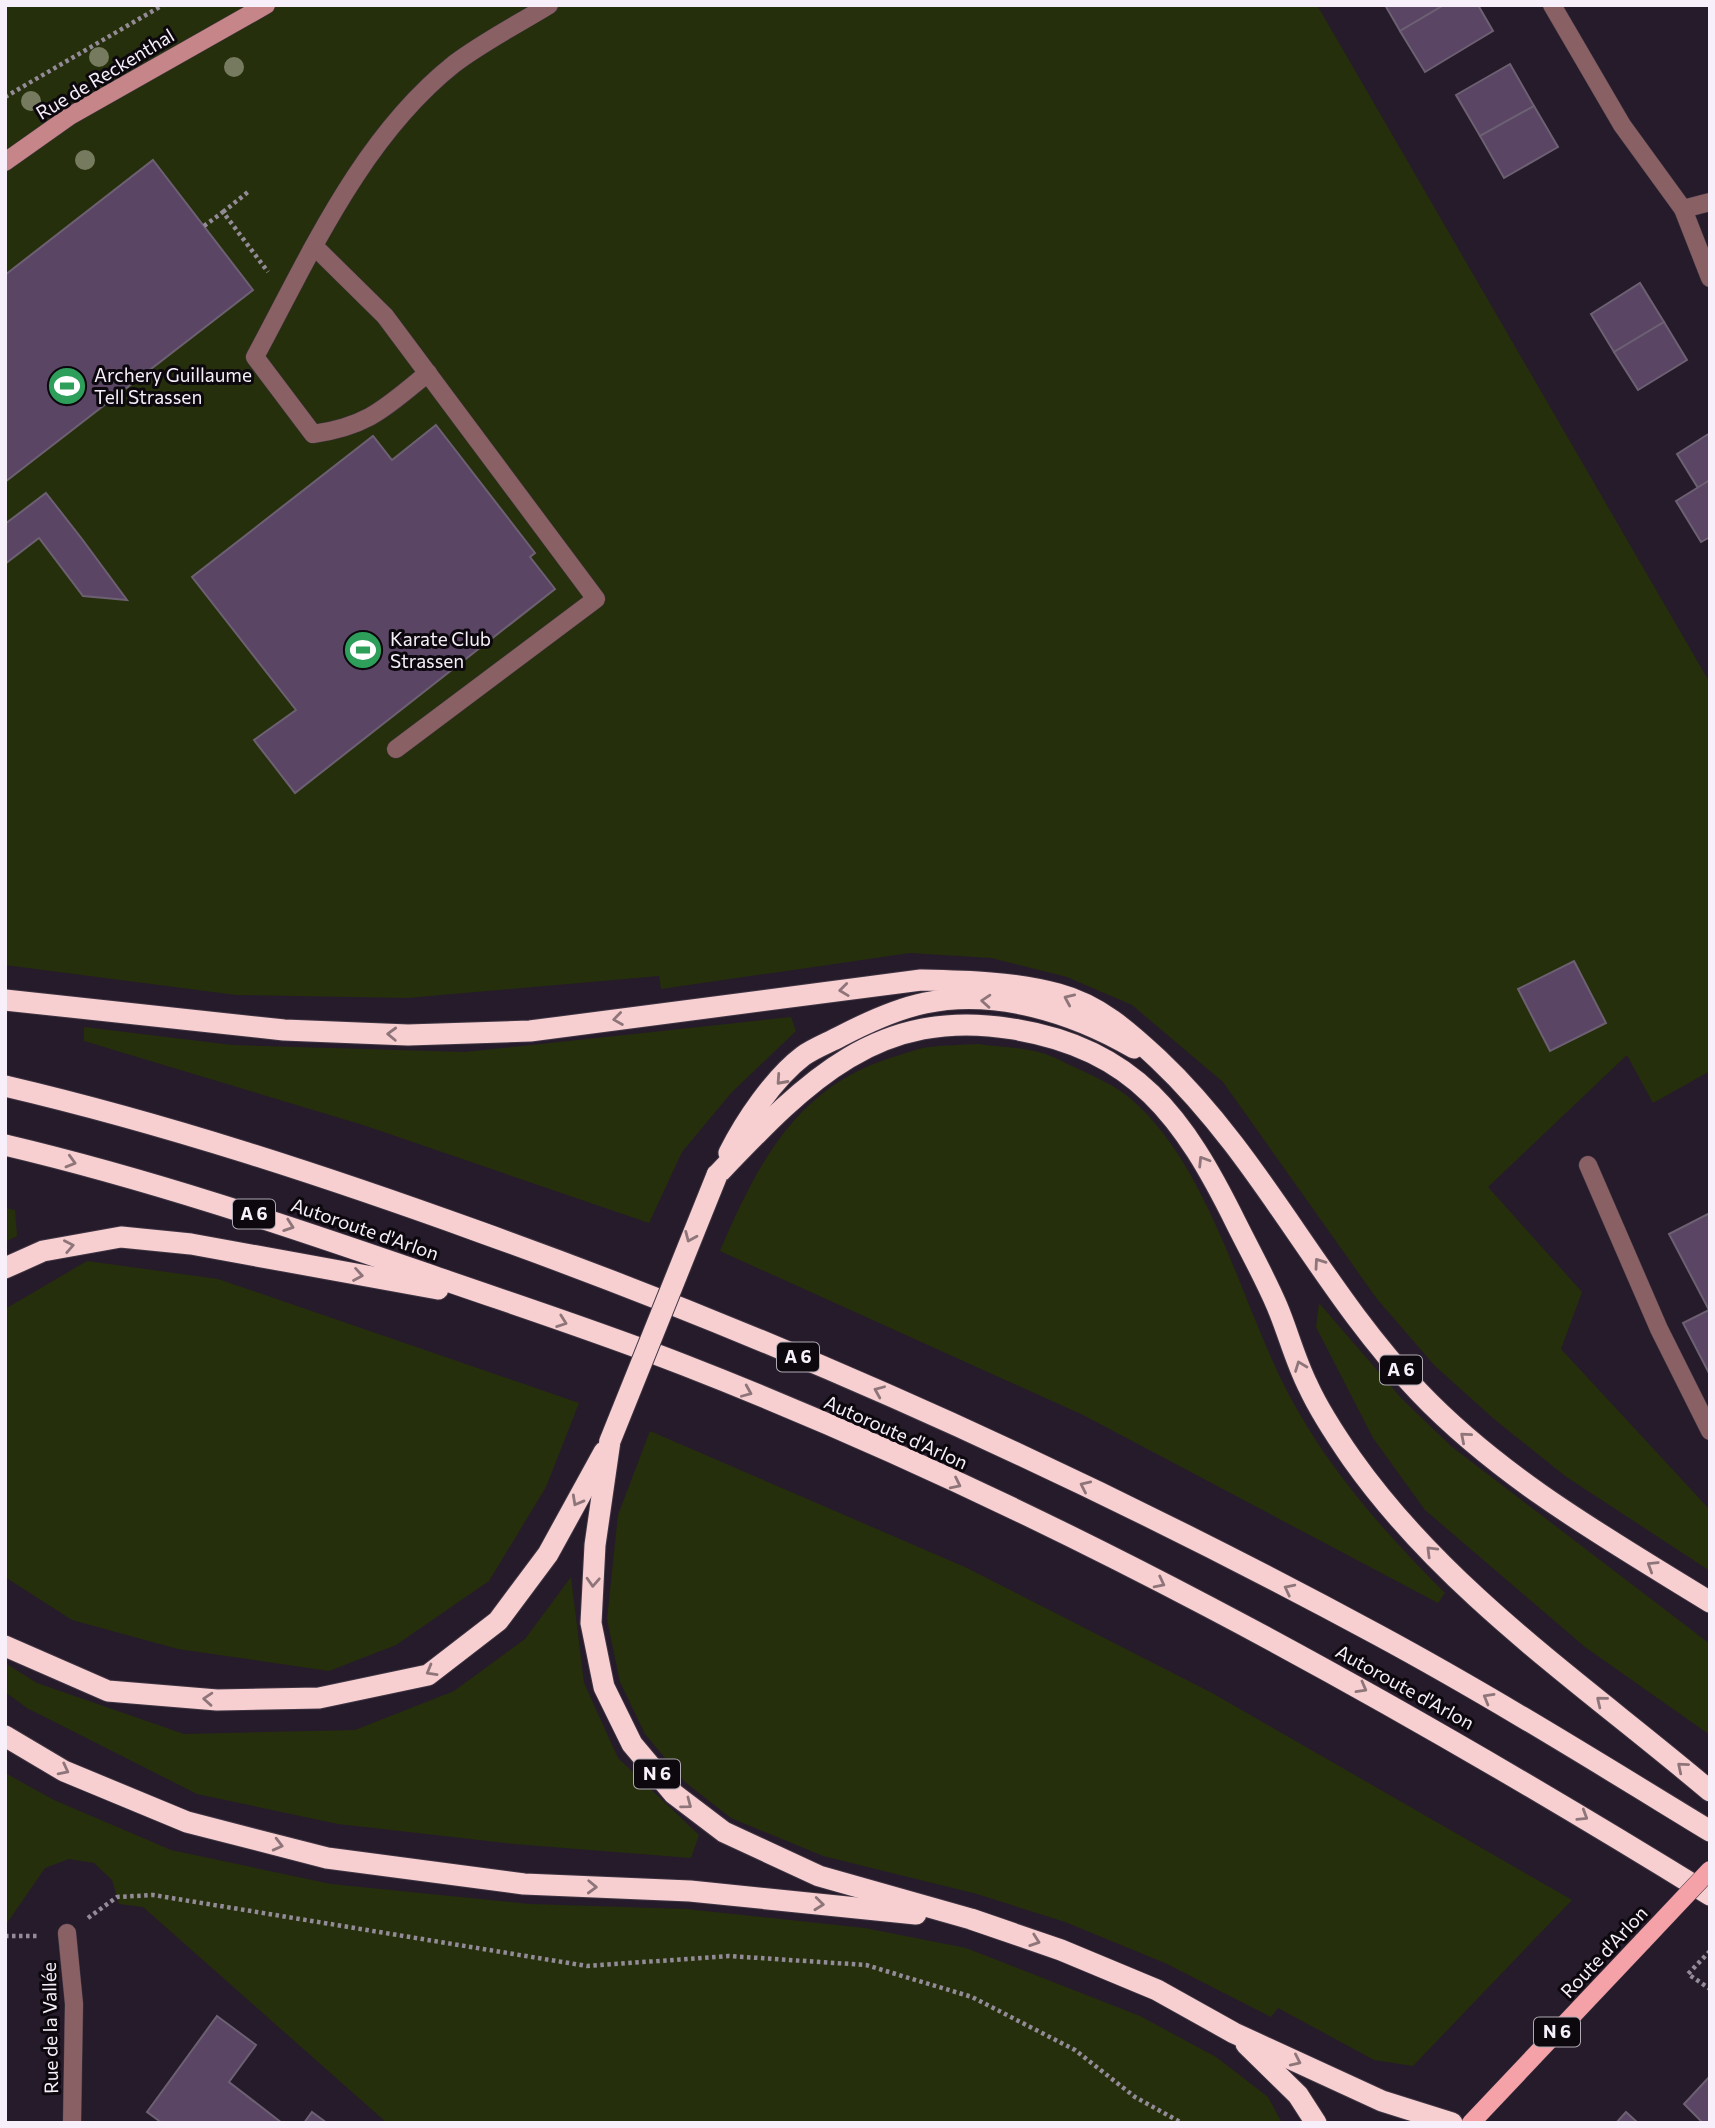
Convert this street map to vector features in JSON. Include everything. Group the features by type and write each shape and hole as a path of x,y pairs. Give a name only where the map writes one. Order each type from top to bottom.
{"highway":[{"name":"A 6","path":"5,1000 284,1030 408,1035 530,1031 921,980 986,982 1059,994 1118,1021 1205,1106 1251,1166 1355,1315 1417,1390 1456,1429 1556,1506 1710,1602"},
{"name":"A 6","path":"5,1646 108,1691 217,1700 319,1698 428,1675 498,1620 548,1553 610,1441 718,1175 748,1116 802,1056 865,1023 925,1003 984,1000 1052,1011 1107,1032 1164,1065"},
{"path":"718,1175 818,1076 872,1044 928,1026 984,1024 1047,1034 1098,1054 1147,1087 1183,1128 1216,1181 1276,1304 1308,1386 1352,1459 1409,1529 1489,1609 1710,1791"},
{"name":"Autoroute d'Arlon","path":"5,1086 314,1172 640,1290 927,1412 1152,1517 1380,1636 1548,1731 1710,1831"},
{"name":"Autoroute d'Arlon","path":"5,1145 246,1211 498,1299 697,1371 910,1462 1125,1564 1354,1684 1525,1780 1710,1895"},
{"name":"A 6","path":"5,1268 43,1251 121,1237 191,1244 498,1299"},
{"name":"N 6","path":"610,1441 595,1545 591,1623 604,1687 632,1744 674,1794 724,1832 819,1876 971,1919 1061,1951 1157,1990 1234,2033 1382,2101 1452,2123"},
{"name":"N 6","path":"5,1736 64,1771 187,1822 327,1858 524,1884 690,1891 971,1919"},
{"name":"N 6","path":"1234,2033 1298,2095 1316,2123"}],"main road":[{"name":"Rue de Reckenthal","path":"5,162 70,117 266,5"},
{"name":"Route d'Arlon","path":"1471,2123 1710,1870"}],"street":[{"path":"428,373 377,414 346,429 313,434 255,357 342,197 405,110 455,64 550,5"},
{"path":"1552,5 1622,125 1683,209 1710,278"},
{"path":"1683,209 1710,202"},
{"path":"314,246 385,316 596,599 396,749"},
{"path":"1588,1165 1659,1329 1710,1431"},
{"name":"Rue de la Vallée","path":"67,1933 75,2004 72,2123"}],"path":[{"path":"5,97 163,5"},
{"path":"204,226 248,192"},
{"path":"223,212 287,298"},
{"path":"5,1936 67,1933 117,1897 153,1895 587,1966 729,1956 866,1965 972,1997 1074,2050 1135,2097 1182,2123"},
{"path":"1710,1951 1688,1975 1710,1989"}],"green space":[{"path":"5,5 1317,5 1710,683 1710,1071 1653,1103 1627,1055 1488,1187 1582,1292 1561,1349 1710,1510 1710,1571 1565,1476 1494,1419 1435,1366 1377,1299 1223,1082 1132,1005 1067,977 991,958 910,953 661,989 659,976 407,998 236,995 5,965"},
{"path":"791,1017 796,1031 732,1092 682,1152 649,1223 363,1125 84,1041 84,1027 232,1045 465,1052"},
{"path":"978,1044 1027,1049 1055,1058 1119,1090 1158,1127 1203,1198 1271,1357 1304,1421 1359,1499 1400,1547 1445,1593 1438,1603 1083,1415 720,1251 749,1188 784,1132 806,1108 830,1088 859,1070 916,1050"},
{"path":"5,1208 15,1210 17,1236 5,1242"},
{"path":"87,1261 218,1279 579,1403 546,1487 489,1581 396,1645 329,1671 178,1649 72,1620 5,1577 5,1309"},
{"path":"1319,1303 1402,1399 1452,1447 1710,1644 1710,1735 1585,1647 1425,1510 1373,1438 1316,1327"},
{"path":"650,1431 967,1568 1212,1693 1572,1900 1413,2066 1374,2060 1278,2008 1271,2017 1165,1963 1065,1922 977,1894 823,1856 731,1818 685,1782 645,1734 620,1682 607,1619 618,1515"},
{"path":"571,1577 584,1683 618,1758 699,1835 691,1858 514,1844 338,1824 197,1794 27,1708 5,1692 5,1663 37,1683 184,1734 355,1730 454,1691 525,1639"},
{"path":"5,1773 54,1800 171,1850 331,1884 530,1904 686,1909 865,1928 966,1948 1140,2016 1216,2057 1268,2097 1282,2123 387,2123 143,1907 119,1904 112,1880 94,1863 69,1859 45,1868 5,1926"}],"building":[{"path":"1385,5 1444,5 1400,31"},
{"path":"1444,5 1478,5 1493,31 1425,72 1400,31"},
{"path":"1510,64 1534,106 1480,136 1456,95"},
{"path":"1534,106 1558,147 1504,178 1480,136"},
{"name":"Archery Guillaume Tell Strassen","path":"153,160 253,290 5,482 5,275"},
{"path":"1640,283 1664,322 1614,352 1591,314"},
{"path":"1664,322 1687,360 1638,390 1614,352"},
{"name":"Karate Club Strassen","path":"436,425 535,553 530,557 555,589 295,793 254,740 296,710 192,577 373,436 392,460"},
{"path":"1710,433 1710,480 1698,488 1677,454"},
{"path":"1710,480 1710,537 1701,542 1676,501"},
{"path":"46,493 127,600 83,596 39,538 5,564 5,524"},
{"path":"1574,961 1606,1023 1550,1051 1518,989"},
{"path":"1710,1213 1710,1375 1683,1323 1709,1310 1669,1234"},
{"path":"217,2016 256,2045 229,2082 282,2123 162,2123 147,2112"},
{"path":"1710,2076 1710,2123 1703,2123 1684,2104"},
{"path":"312,2112 327,2123 304,2123"},
{"path":"1626,2112 1638,2123 1616,2123"}],"place":[{"name":"Archery Guillaume Tell Strassen","path":"67,386"},
{"name":"Karate Club Strassen","path":"363,650"}]}
